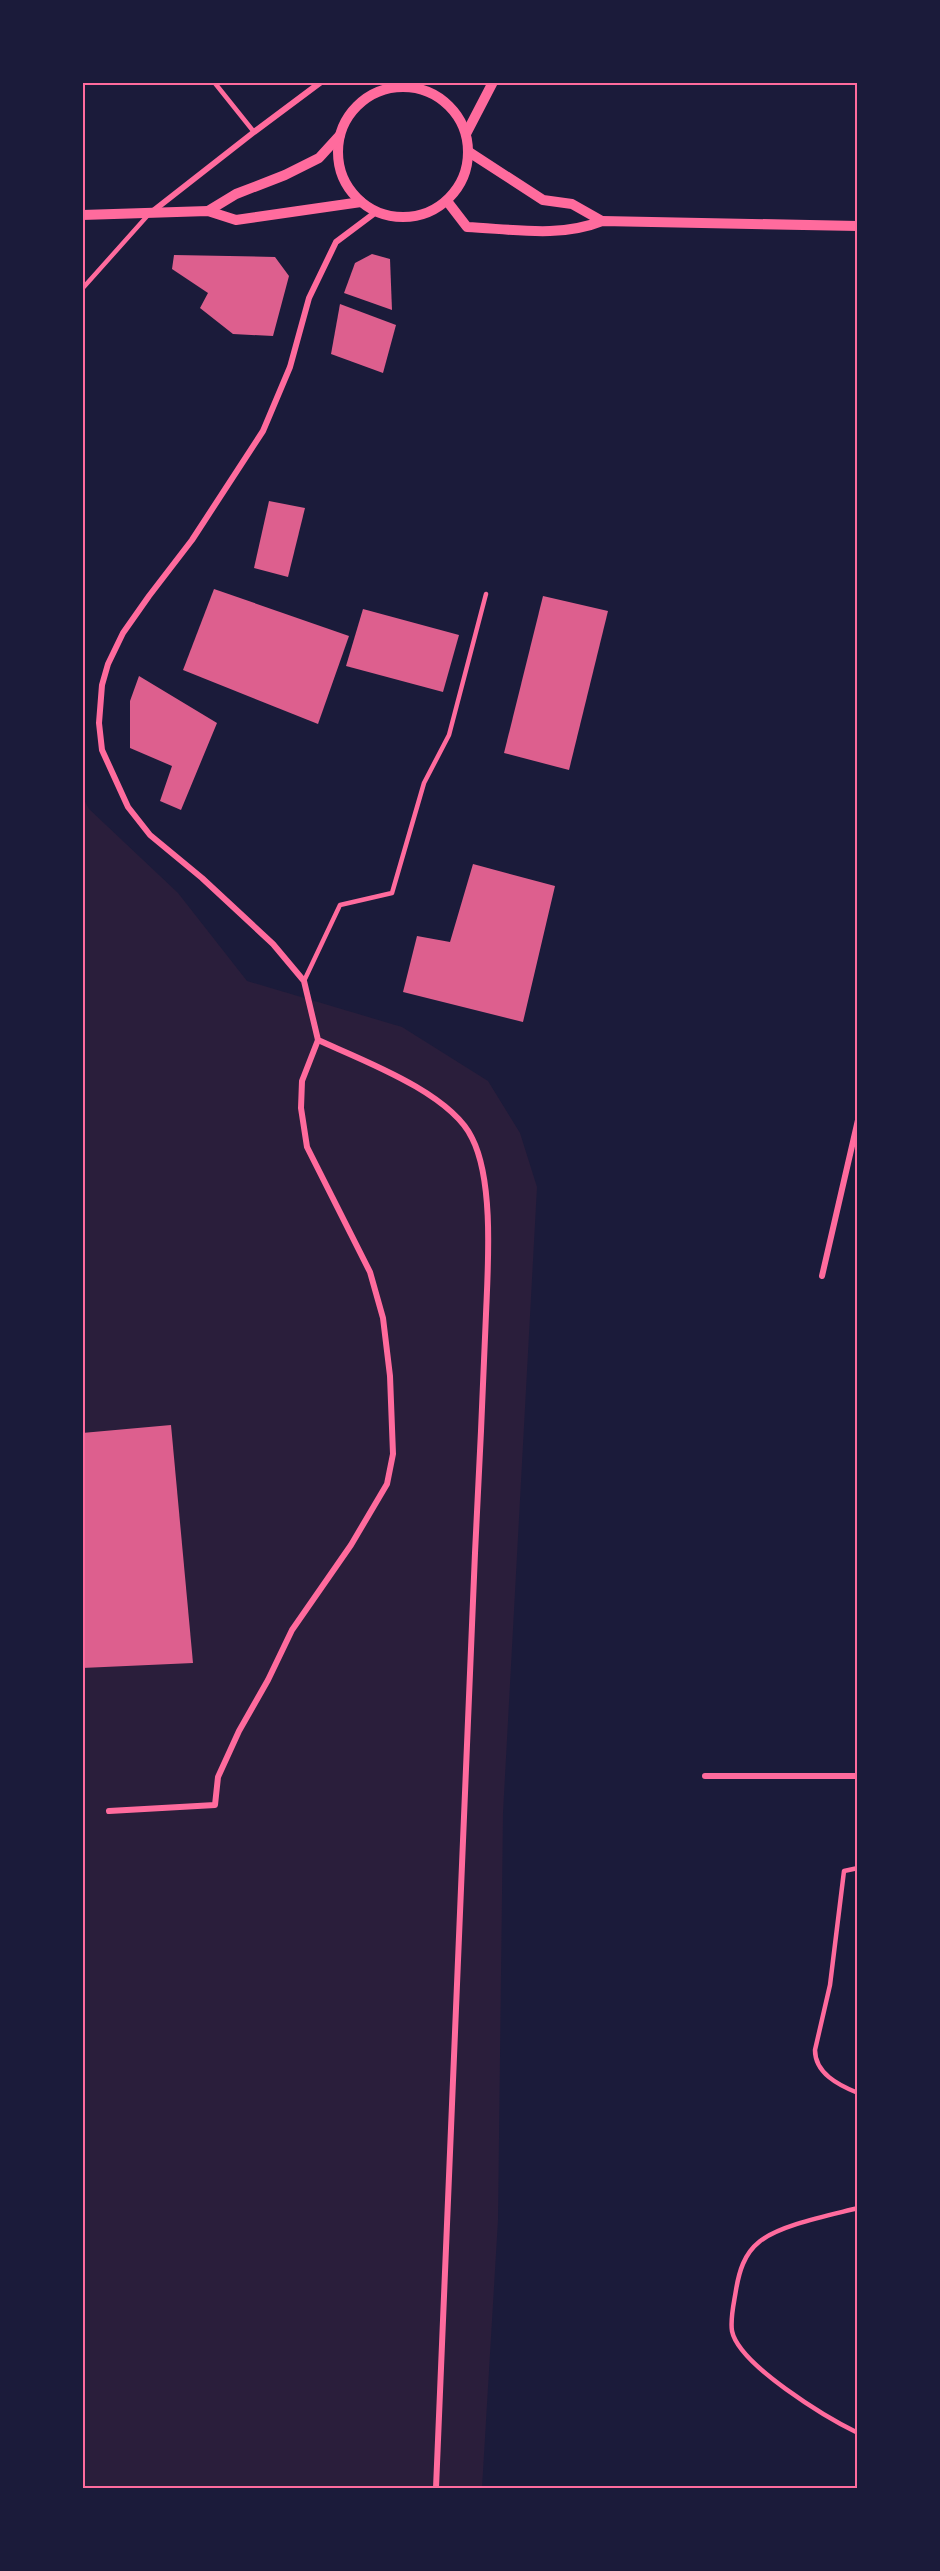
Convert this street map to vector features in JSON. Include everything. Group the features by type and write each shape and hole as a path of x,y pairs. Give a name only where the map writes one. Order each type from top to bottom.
{"street":[{"path":"149,214 321,82"},
{"path":"466,134 493,82"},
{"path":"208,211 236,194 285,175 319,158 340,135 354,110 375,94 393,88 421,86 446,103 458,117 466,134 469,152 466,171 459,187 447,201 431,212 413,218 394,218 376,212 361,202 348,188 341,171 338,153 340,135"},
{"path":"469,152 543,200 572,204 602,221"},
{"path":"447,201 467,227 559,231 586,227 602,221 858,226"},
{"path":"82,215 208,211 236,220 361,202"},
{"path":"109,1811 215,1805 218,1777 239,1731 268,1680 292,1630 351,1545 387,1484 393,1454 393,1416 383,1318 370,1272 307,1147 300,1108 302,1081 318,1040 304,981 273,944 202,878 150,835 128,807 102,750 99,723 102,685 108,664 123,633 148,596 192,540 262,430 290,367 309,298 336,242 376,212"},
{"path":"318,1040 390,1073 428,1095 456,1115 472,1138 481,1168 487,1213 483,1419 462,1874 450,2070 436,2488"},
{"path":"822,1276 858,1120"},
{"path":"705,1776 858,1776"}],"lane":[{"path":"214,82 254,132"},
{"path":"82,289 149,214"},
{"path":"304,981 340,905 392,893 424,783 449,735 486,594"},
{"path":"858,1868 844,1871 830,1985 814,2050 814,2059 819,2068 840,2086 858,2093"},
{"path":"858,2208 778,2231 760,2241 746,2255 738,2280 732,2312 732,2331 746,2358 772,2380 858,2433"}],"shaded area":[{"path":"82,796 89,809 178,893 247,981 402,1027 488,1081 520,1133 537,1187 503,1813 498,2220 482,2488 83,2488"}],"building":[{"path":"372,254 390,259 392,310 344,293 355,263"},
{"path":"174,255 275,257 289,276 273,336 233,334 200,308 208,293 172,269"},
{"path":"340,304 396,325 383,373 331,354"},
{"path":"269,501 305,508 288,577 254,568"},
{"path":"214,589 349,636 318,724 183,670"},
{"path":"543,596 608,611 569,770 504,753"},
{"path":"363,609 459,635 443,692 346,666"},
{"path":"139,676 217,723 181,810 160,801 172,766 130,748 130,701"},
{"path":"473,864 555,886 523,1022 403,992 417,936 450,942"},
{"path":"171,1425 193,1663 82,1668 82,1433"}]}
